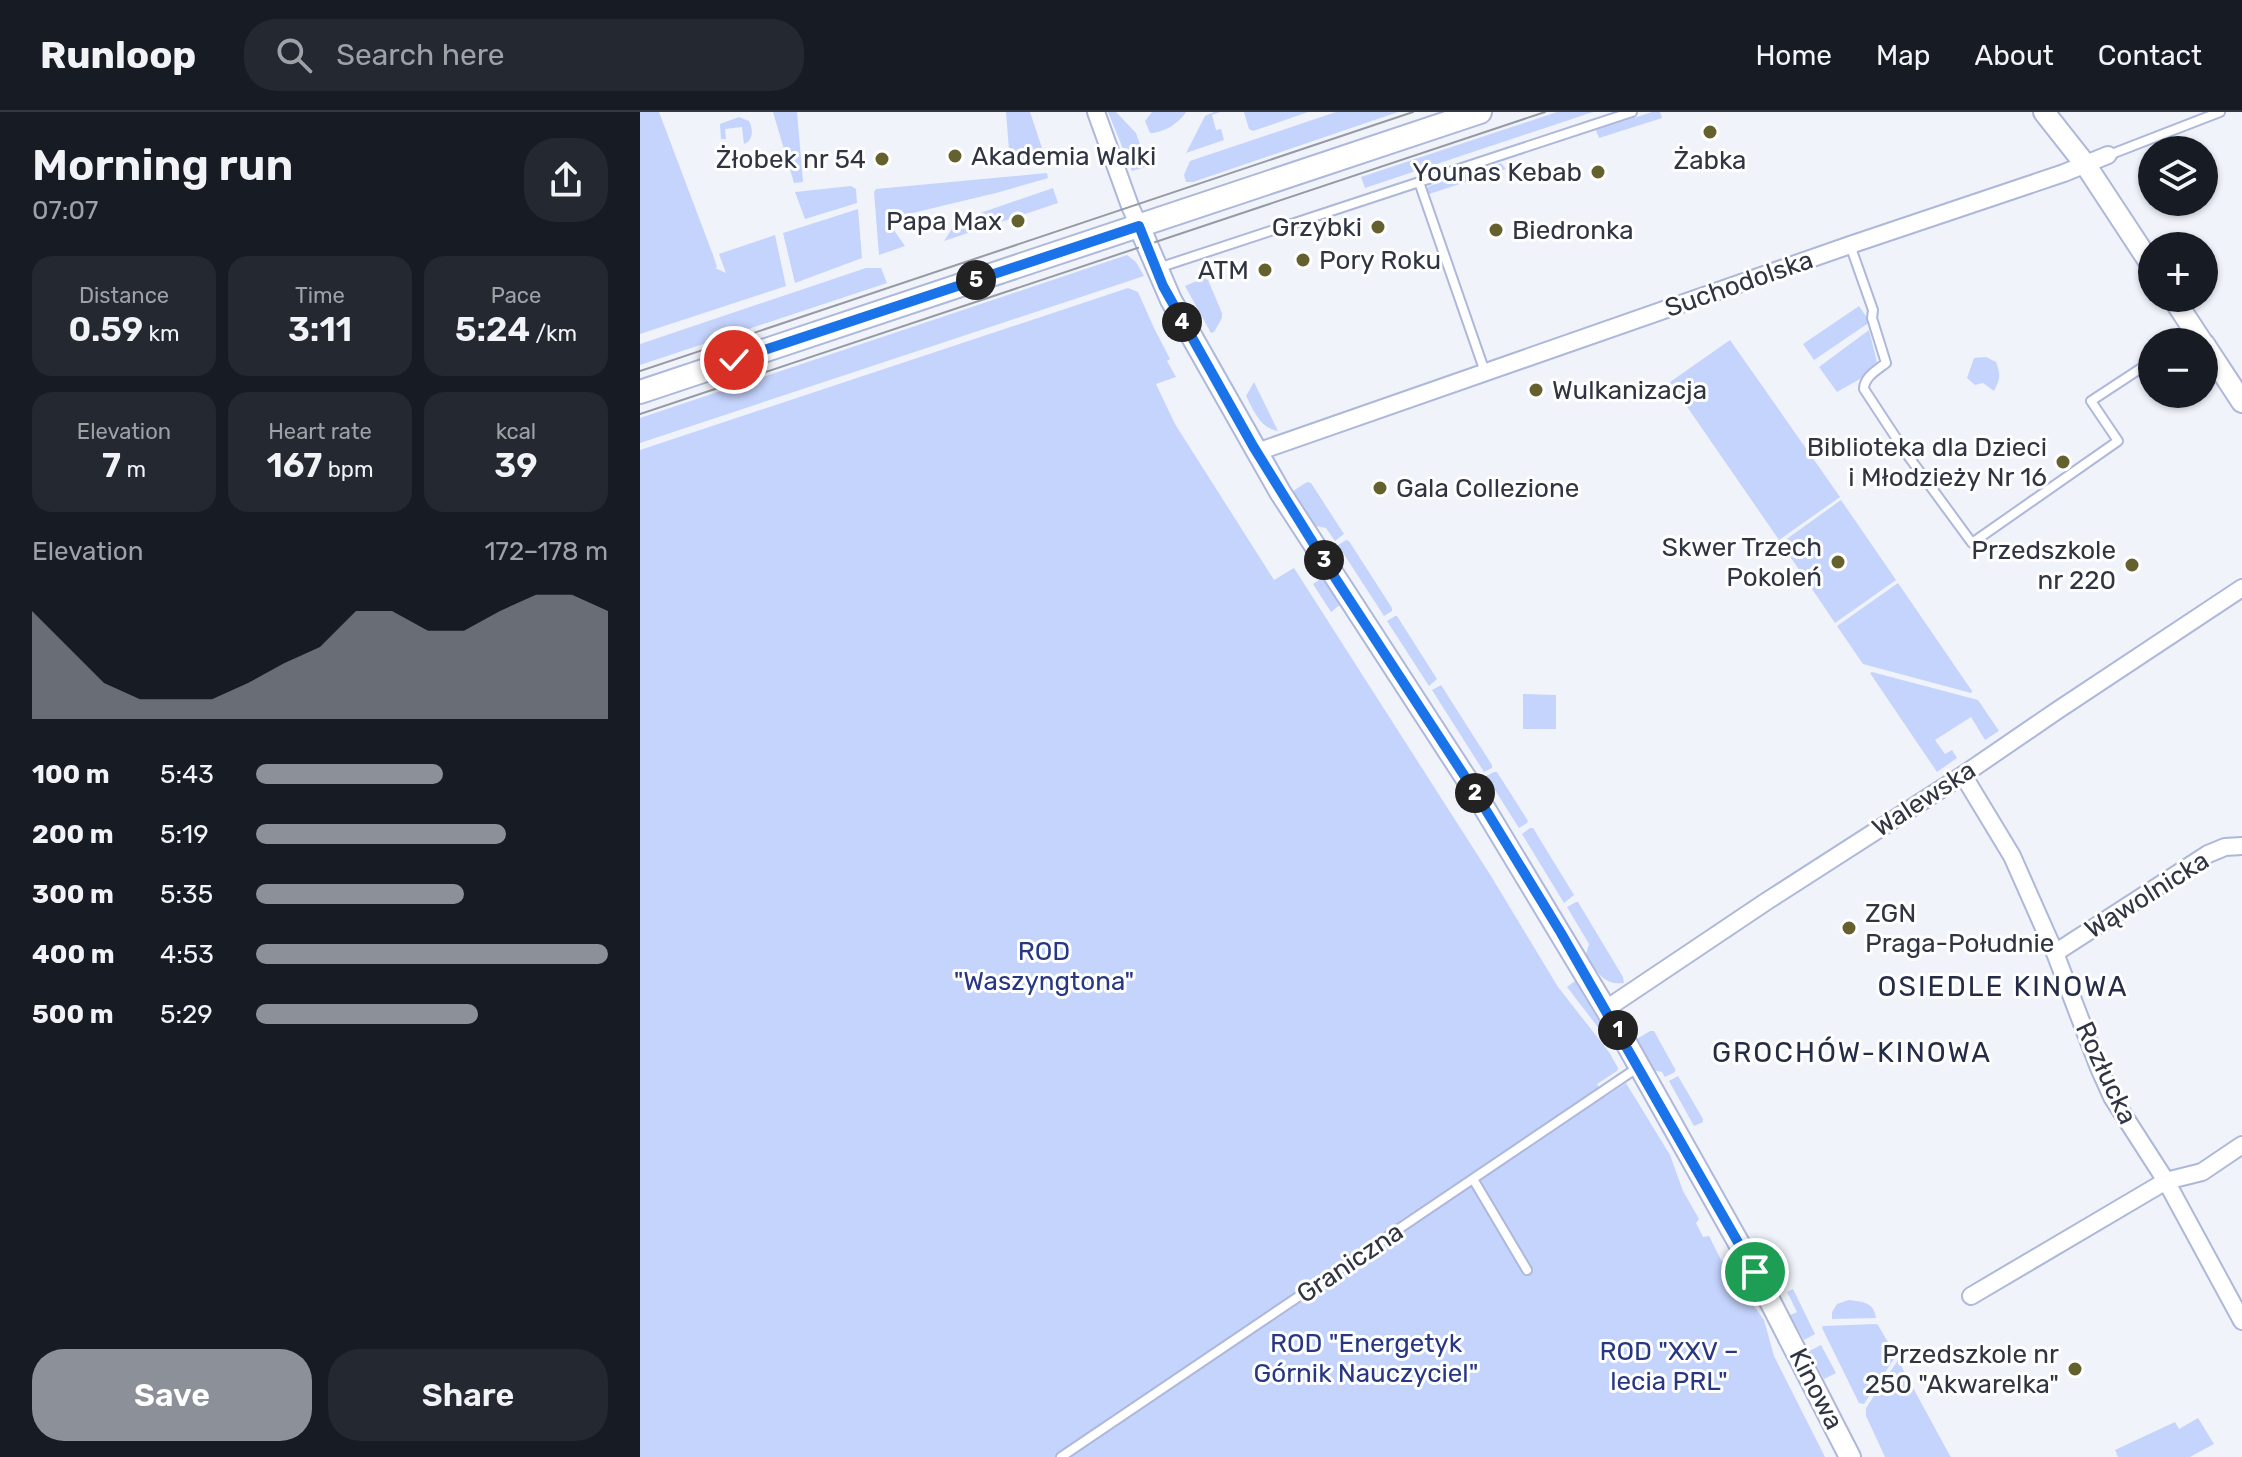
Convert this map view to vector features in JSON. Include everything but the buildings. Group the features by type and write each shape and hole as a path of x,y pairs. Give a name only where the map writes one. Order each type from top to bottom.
{"main road":[{"path":"640,392 1480,112"}],"street":[{"name":"Kinowa","path":"1096,112 1130,206 1163,286 1178,313 1257,452 1473,789 1606,1009 1749,1260 1850,1457"},
{"path":"2044,112 2085,164 2138,245"},
{"name":"Suchodolska","path":"1257,452 2064,173 2108,155"},
{"path":"2218,370 2242,402"},
{"name":"Walewska","path":"1606,1009 2242,588"},
{"name":"Rozłucka","path":"1963,775 2012,856 2055,953 2112,1097 2166,1181 2242,1321"},
{"name":"Wąwolnicka","path":"2055,953 2208,854 2225,847 2242,846"},
{"path":"1971,1296 2166,1181 2202,1172 2242,1145"}],"lane":[{"path":"1157,269 1632,112"},
{"name":"Suchodolska","path":"2108,155 2220,112"},
{"path":"1419,182 1485,372"},
{"path":"1850,245 1873,310 1872,318 1886,363 1867,378 1864,389 1972,543 2118,441 2091,401 2138,370"},
{"name":"Graniczna","path":"1061,1457 1638,1067"},
{"path":"1473,1179 1527,1270"}],"green space":[{"path":"640,112 659,112 713,255 715,268 726,273 719,254 775,235 786,286 640,334"},
{"path":"773,112 797,112 803,182 794,183"},
{"path":"1006,112 1030,112 1046,160 1010,163"},
{"path":"1108,112 1116,112 1136,133 1147,164 1145,167 1132,171"},
{"path":"1152,112 1186,112 1171,127 1150,133 1145,121"},
{"path":"1220,112 1212,115 1216,130 1221,129 1224,140 1186,153 1205,116"},
{"path":"1244,112 1308,112 1253,131 1249,129"},
{"path":"1336,112 1398,112 1186,182 1184,175 1190,161"},
{"path":"1557,112 1593,112 1365,188 1361,177"},
{"path":"1660,112 1662,118 1599,138 1596,130"},
{"path":"739,117 749,121 752,135 748,142 744,144 742,127 725,129 726,139 721,139 720,124"},
{"path":"1501,163 1506,169 1426,195 1429,186"},
{"path":"1047,173 1048,178 1000,192 896,217 893,229 905,246 879,255 876,189"},
{"path":"851,186 856,189 857,203 805,219 795,192"},
{"path":"1053,188 1058,203 944,241 957,221"},
{"path":"858,209 862,258 795,283 783,233"},
{"path":"1127,255 1136,262 1144,276 640,443 640,418"},
{"path":"866,268 881,268 887,283 640,365 640,344"},
{"path":"1204,278 1208,280 1222,313 1222,318 1211,333 1185,286"},
{"name":"ROD \"Waszyngtona\"","path":"1128,288 1138,292 1170,359 1167,361 1176,377 1156,384 1175,424 1274,580 1294,568 1491,876 1558,987 1609,1052 1617,1071 1597,1084 1605,1097 1626,1083 1670,1155 1683,1191 1699,1219 1696,1223 1703,1237 1709,1236 1721,1260 1764,1320 1774,1356 1825,1457 640,1457 640,450"},
{"path":"1859,306 1870,322 1814,360 1803,344"},
{"path":"1869,330 1877,362 1860,379 1837,392 1819,367"},
{"path":"1730,340 1840,497 1779,540 1670,382"},
{"path":"1986,357 1996,362 1999,370 1994,391 1983,383 1975,385 1967,378 1974,358"},
{"path":"1254,382 1278,431 1262,423 1246,396"},
{"path":"1307,482 1311,483 1344,534 1335,541 1326,528 1316,526 1293,491"},
{"path":"1841,500 1896,580 1835,623 1781,543"},
{"path":"1346,540 1392,608 1384,616 1338,545"},
{"path":"1322,578 1341,604 1331,612 1313,584"},
{"path":"1898,583 1971,693 1863,664 1837,626"},
{"path":"1395,616 1437,679 1429,686 1387,621"},
{"path":"1872,672 1978,700 1999,731 1985,740 1971,717 1935,740 1945,754 1952,750 1957,758 1937,772"},
{"path":"1441,685 1492,768 1484,772 1432,690"},
{"path":"1523,694 1556,695 1556,729 1523,729"},
{"path":"1497,772 1528,821 1519,828 1486,776"},
{"path":"1533,828 1574,895 1564,903 1522,834"},
{"path":"1576,902 1624,983 1605,979 1586,954 1589,944 1567,907"},
{"path":"1575,981 1609,1038 1567,987"},
{"path":"1654,1031 1675,1069 1665,1077 1662,1072 1653,1070 1635,1040"},
{"path":"1678,1076 1703,1119 1694,1126 1669,1081"},
{"path":"1793,1289 1815,1334 1804,1340 1790,1315 1797,1312 1787,1292"},
{"path":"1849,1300 1870,1306 1876,1318 1832,1319 1837,1304"},
{"path":"1876,1324 1896,1356 1864,1404 1859,1403 1822,1328"},
{"path":"1821,1345 1836,1373 1824,1379 1809,1351"},
{"path":"1898,1360 1951,1457 1885,1457 1866,1416 1866,1408"},
{"path":"2198,1418 2214,1444 2190,1457 2118,1457 2115,1450 2175,1422 2179,1429"}],"tram line":[{"path":"640,371 1413,112"},
{"path":"640,414 1545,112"}],"place":[{"name":"Żabka","path":"1710,132"},
{"name":"Akademia Walki","path":"955,156"},
{"name":"Żłobek nr 54","path":"882,159"},
{"name":"Younas Kebab","path":"1598,172"},
{"name":"Papa Max","path":"1018,221"},
{"name":"Grzybki","path":"1378,227"},
{"name":"Biedronka","path":"1496,230"},
{"name":"Pory Roku","path":"1303,260"},
{"name":"ATM","path":"1265,270"},
{"name":"Wulkanizacja","path":"1536,390"},
{"name":"Biblioteka dla Dzieci i Młodzieży Nr 16","path":"2063,462"},
{"name":"Gala Collezione","path":"1380,488"},
{"name":"Skwer Trzech Pokoleń","path":"1838,562"},
{"name":"Przedszkole nr 220","path":"2132,565"},
{"name":"ZGN Praga-Południe","path":"1849,928"},
{"name":"Przedszkole nr 250 \"Akwarelka\"","path":"2075,1369"}],"district":[{"name":"OSIEDLE KINOWA","path":"2003,986"},
{"name":"GROCHÓW-KINOWA","path":"1852,1052"}],"route":[{"path":"734,360 1139,226 1163,286 1280,492 1473,789 1561,933 1755,1272"}],"park label":[{"name":"ROD \"Energetyk Górnik Nauczyciel\"","path":"1366,1358"},
{"name":"ROD \"XXV – lecia PRL\"","path":"1669,1366"}]}
